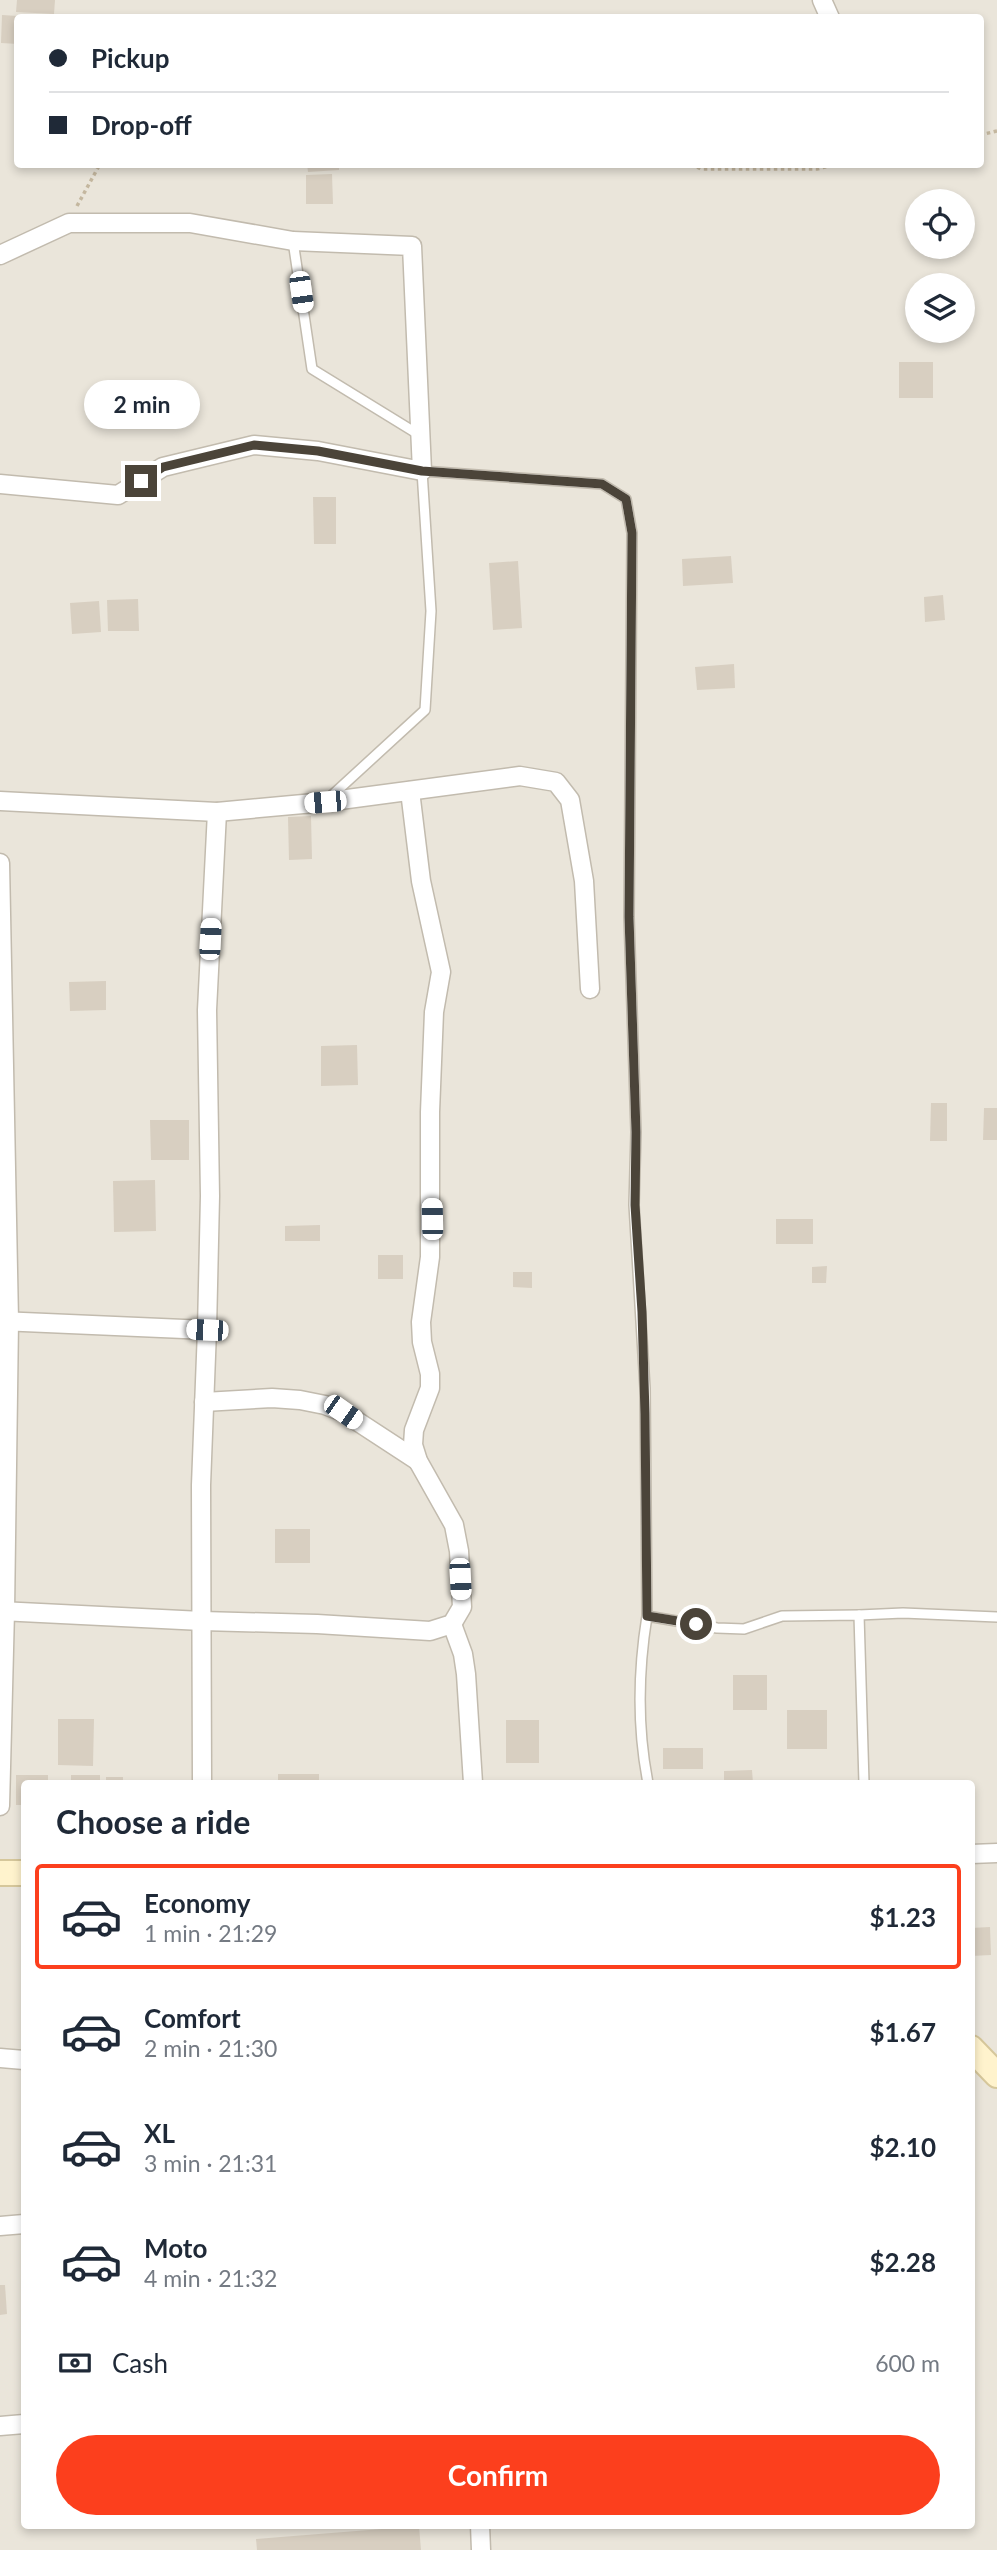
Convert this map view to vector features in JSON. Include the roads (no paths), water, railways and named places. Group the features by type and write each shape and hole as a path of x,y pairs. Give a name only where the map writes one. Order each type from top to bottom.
{"street":[{"path":"0,255 68,223 190,223 293,241 412,246 422,437 422,471 318,451 254,445 163,467 118,495 0,484"},
{"path":"0,801 217,812 325,802 520,776 556,782 570,800 581,868 590,989"},
{"path":"3,1611 202,1621 317,1623 430,1631 452,1624 462,1607 459,1552 454,1525 446,1506 418,1461 413,1445 414,1430 430,1388 421,1322 430,1257 430,1112 434,1012 441,972 421,881 410,791"},
{"path":"202,1780 200,1544 209,1183 206,1010 217,812"},
{"path":"0,863 4,1321 0,1806"},
{"path":"4,1321 207,1330"},
{"path":"204,1402 272,1398 325,1405 343,1412 418,1461"},
{"path":"452,1624 463,1654 466,1674 474,1780"},
{"path":"975,1854 997,1853"},
{"path":"0,1874 21,1874"},
{"path":"975,2053 989,2070"},
{"path":"0,2058 21,2060"},
{"path":"0,2226 21,2224"},
{"path":"0,2426 21,2424"},
{"path":"480,2529 481,2550"}],"lane":[{"path":"293,241 312,369 422,437"},
{"path":"325,802 425,710 430,611 422,471 602,484 626,499 632,533 629,917 636,1132 635,1205 646,1426 647,1616 640,1663 639,1698 648,1780"},
{"path":"647,1616 717,1628 744,1629 782,1616 903,1613 997,1617"},
{"path":"859,1615 864,1780"}]}
